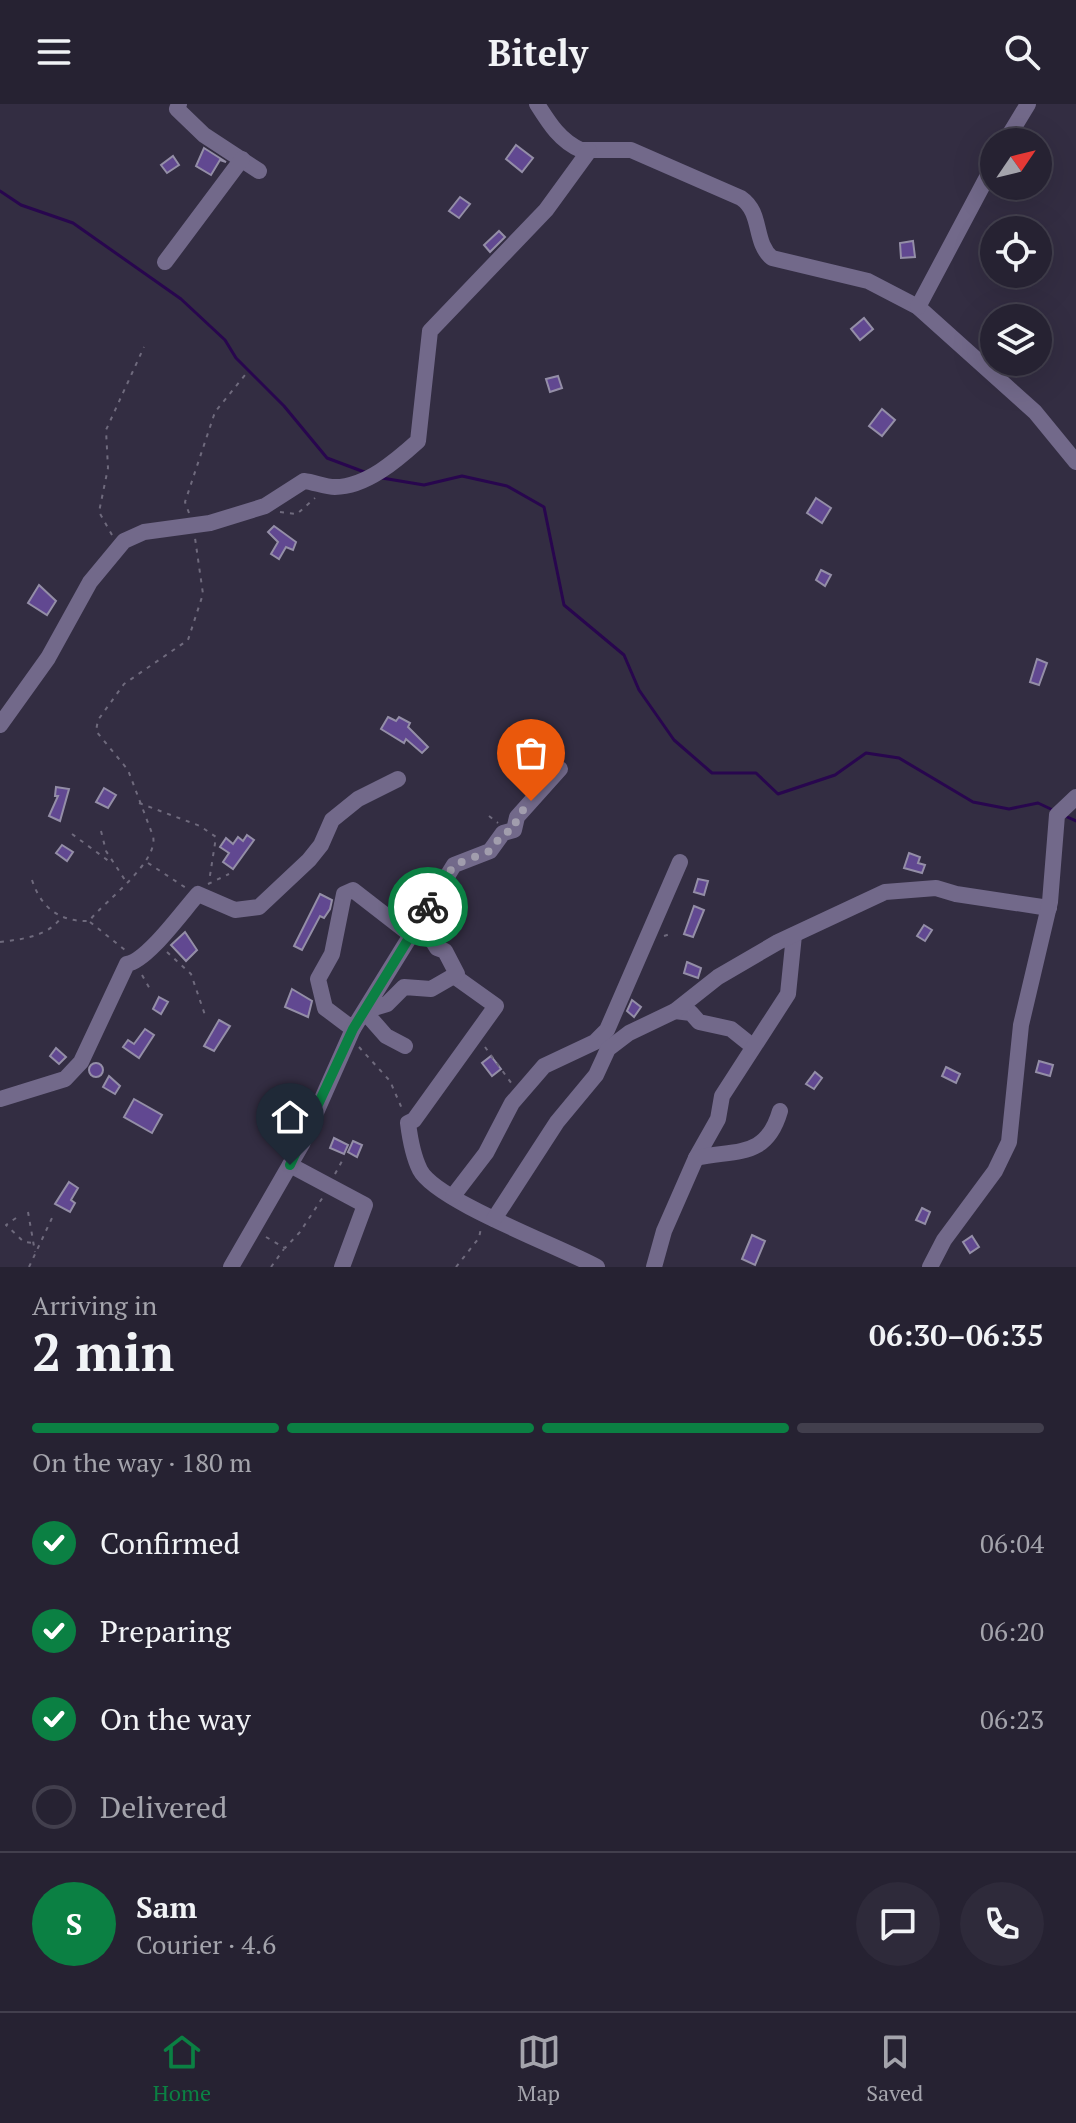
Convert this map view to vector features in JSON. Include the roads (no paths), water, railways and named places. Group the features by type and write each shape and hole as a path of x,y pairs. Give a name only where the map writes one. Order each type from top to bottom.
{"street":[{"path":"179,104 177,109 204,135 259,171"},
{"path":"537,104 567,143 589,151 631,150 741,198 754,209 762,244 772,258 868,281 918,307 1035,412 1076,462"},
{"path":"1013,128 1028,104"},
{"path":"0,725 48,658 90,582 121,544 144,532 193,526 265,506 304,481 339,487 382,471 418,441 430,331 546,210 589,151"},
{"path":"165,262 242,159"},
{"path":"918,307 980,190"},
{"path":"231,1267 290,1165 364,1011 454,865 490,851 503,833 514,830 517,817 560,769"},
{"path":"0,1099 70,1075 81,1062 127,964 134,963 158,943 198,894 235,910 259,907 274,896 315,853 332,820 358,799 398,779"},
{"path":"930,1267 944,1240 995,1171 1009,1142 1021,1025 1049,908 1057,815 1076,797"},
{"path":"453,1196 486,1153 518,1096 544,1066 595,1042 607,1030 680,862"},
{"path":"487,1215 596,1075 608,1049 629,1033 675,1011 718,977 794,935 885,892 936,888 956,894 1049,908"},
{"path":"352,1033 325,1008 318,979 332,954 344,894 353,890 411,935 429,935 437,948 445,951 457,974 431,989 404,987 387,1004 364,1011"},
{"path":"654,1267 664,1231 696,1158 718,1119 722,1096 736,1079 751,1045 777,1015 788,994 794,935"},
{"path":"454,976 496,1006 430,1101 408,1123 421,1172 435,1186 487,1215 597,1267"},
{"path":"364,1011 386,1036 405,1046"},
{"path":"675,1011 691,1013 699,1022 731,1029 751,1045"},
{"path":"696,1158 754,1149 768,1140 780,1111"},
{"path":"290,1165 365,1205 342,1267"}],"waterway":[{"path":"0,191 21,205 73,223 181,299 225,340 236,358 284,406 327,458 367,473"},
{"path":"382,478 424,485 462,476 507,486 544,507 564,605 624,655 639,690 674,740 712,773 756,773 778,794 835,775 866,753 899,758 973,802 1009,809 1038,803 1055,811"},
{"path":"1065,816 1076,821"}]}
